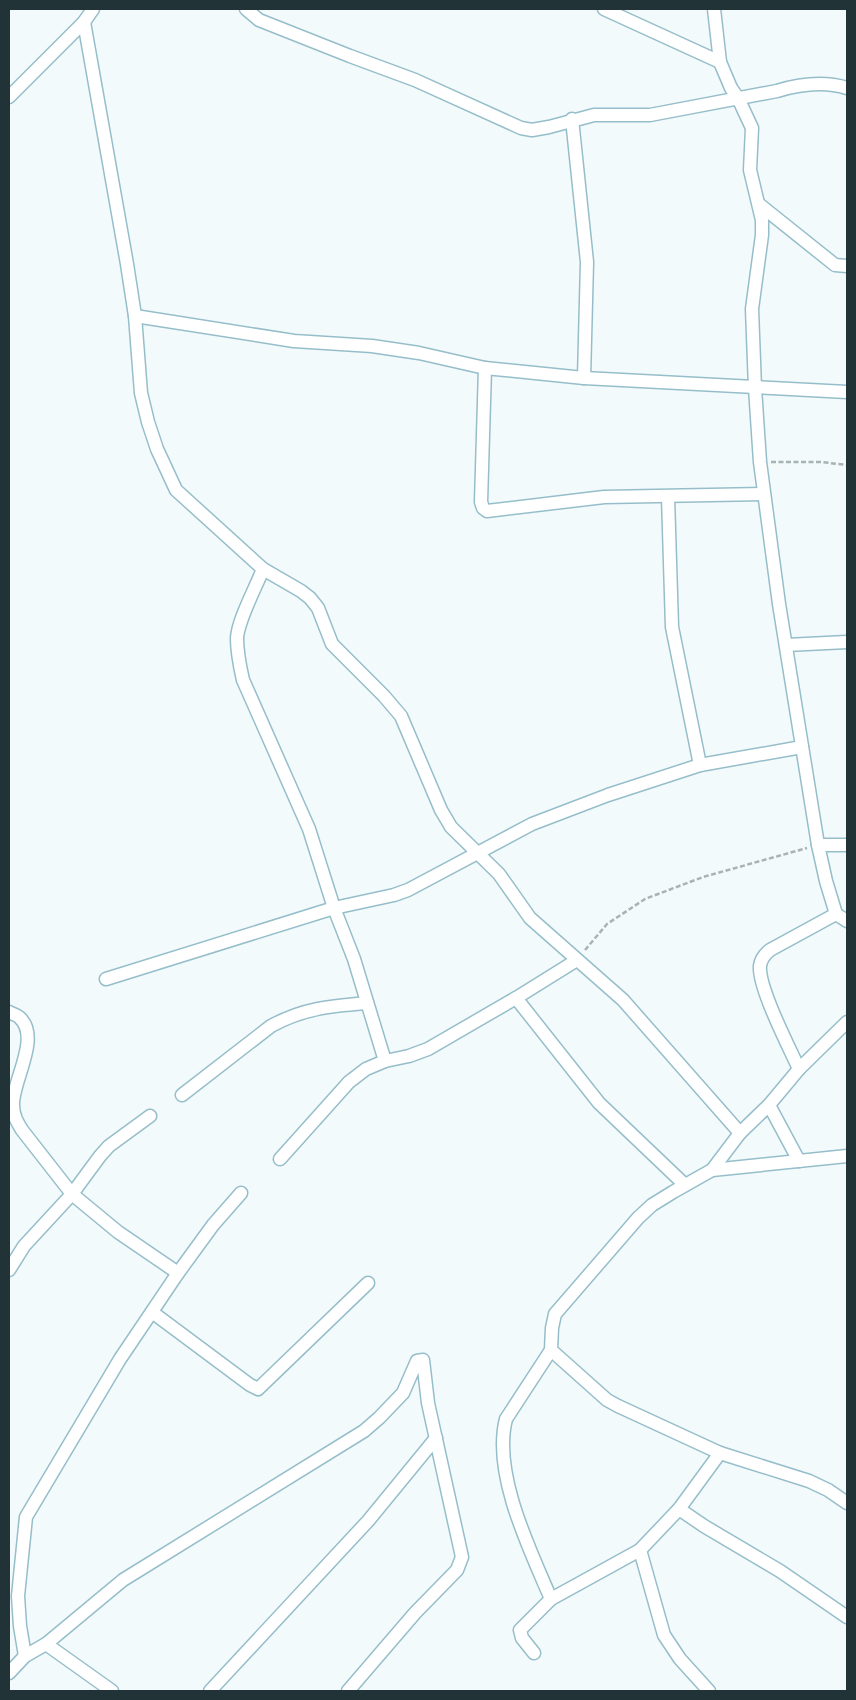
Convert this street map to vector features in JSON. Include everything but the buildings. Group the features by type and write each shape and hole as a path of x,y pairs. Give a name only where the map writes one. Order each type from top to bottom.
{"street":[{"path":"9,97 84,22 93,9"},
{"path":"246,9 259,20 415,80 521,128 532,130 594,114 650,115 777,92 796,85 815,83 847,88"},
{"path":"604,9 720,62"},
{"path":"714,9 720,62 752,128 750,170 760,206 762,235 752,309 760,462 786,645 818,845 836,914 847,922"},
{"path":"84,22 135,316 141,393 156,449 176,490 263,569 302,591 310,598 318,608 332,644 384,696 401,716 441,810 451,827 499,874 530,918 623,1000 740,1133"},
{"path":"572,120 587,262 584,378"},
{"path":"760,206 835,265 847,266"},
{"path":"135,316 294,341 340,343 381,348 485,368 584,378 847,392"},
{"path":"485,368 481,502 483,508 487,511 604,497 764,494"},
{"path":"668,497 672,628 700,765"},
{"path":"263,569 237,637 243,680 306,820 334,908 354,959 385,1061"},
{"path":"786,645 847,642"},
{"path":"106,979 334,908 394,895 408,890 532,824 608,795 700,765 802,747"},
{"path":"818,845 847,845"},
{"path":"799,1069 766,993 760,975 760,964 763,956 770,950 836,914"},
{"path":"280,1159 349,1082 366,1070 385,1061 409,1056 428,1049 577,960"},
{"path":"516,998 599,1103 685,1185"},
{"path":"182,1095 271,1026 284,1019 301,1012 323,1007 367,1003"},
{"path":"9,1012 19,1017 26,1027 27,1042 22,1072 14,1092 12,1105 15,1119 72,1194 118,1232 178,1273"},
{"path":"712,1170 740,1133 769,1105 799,1069 847,1022"},
{"path":"769,1105 799,1161"},
{"path":"9,1270 24,1246 72,1194 109,1146 150,1116"},
{"path":"551,1599 519,1525 504,1467 502,1432 506,1419 552,1350 552,1328 555,1314 638,1218 652,1205 712,1170 847,1156"},
{"path":"26,1656 20,1626 18,1596 26,1517 120,1359 178,1273 213,1225 241,1193"},
{"path":"152,1312 258,1389 368,1284"},
{"path":"552,1350 608,1400 618,1406 720,1453 809,1481 828,1490 847,1503"},
{"path":"9,1673 26,1656 46,1644 123,1580 364,1431 400,1398 406,1389 417,1361 420,1359 424,1363 428,1404 462,1557 460,1564 450,1578 414,1613 348,1691"},
{"path":"210,1691 368,1521 436,1438"},
{"path":"534,1653 522,1638 520,1630 551,1599 640,1550 679,1509 720,1453"},
{"path":"679,1509 780,1571 847,1617"},
{"path":"640,1550 664,1635 680,1659 709,1691"},
{"path":"46,1644 112,1691"}],"path":[{"path":"760,462 820,462 847,465"},
{"path":"577,960 607,924 645,899 703,878 818,845"}]}
